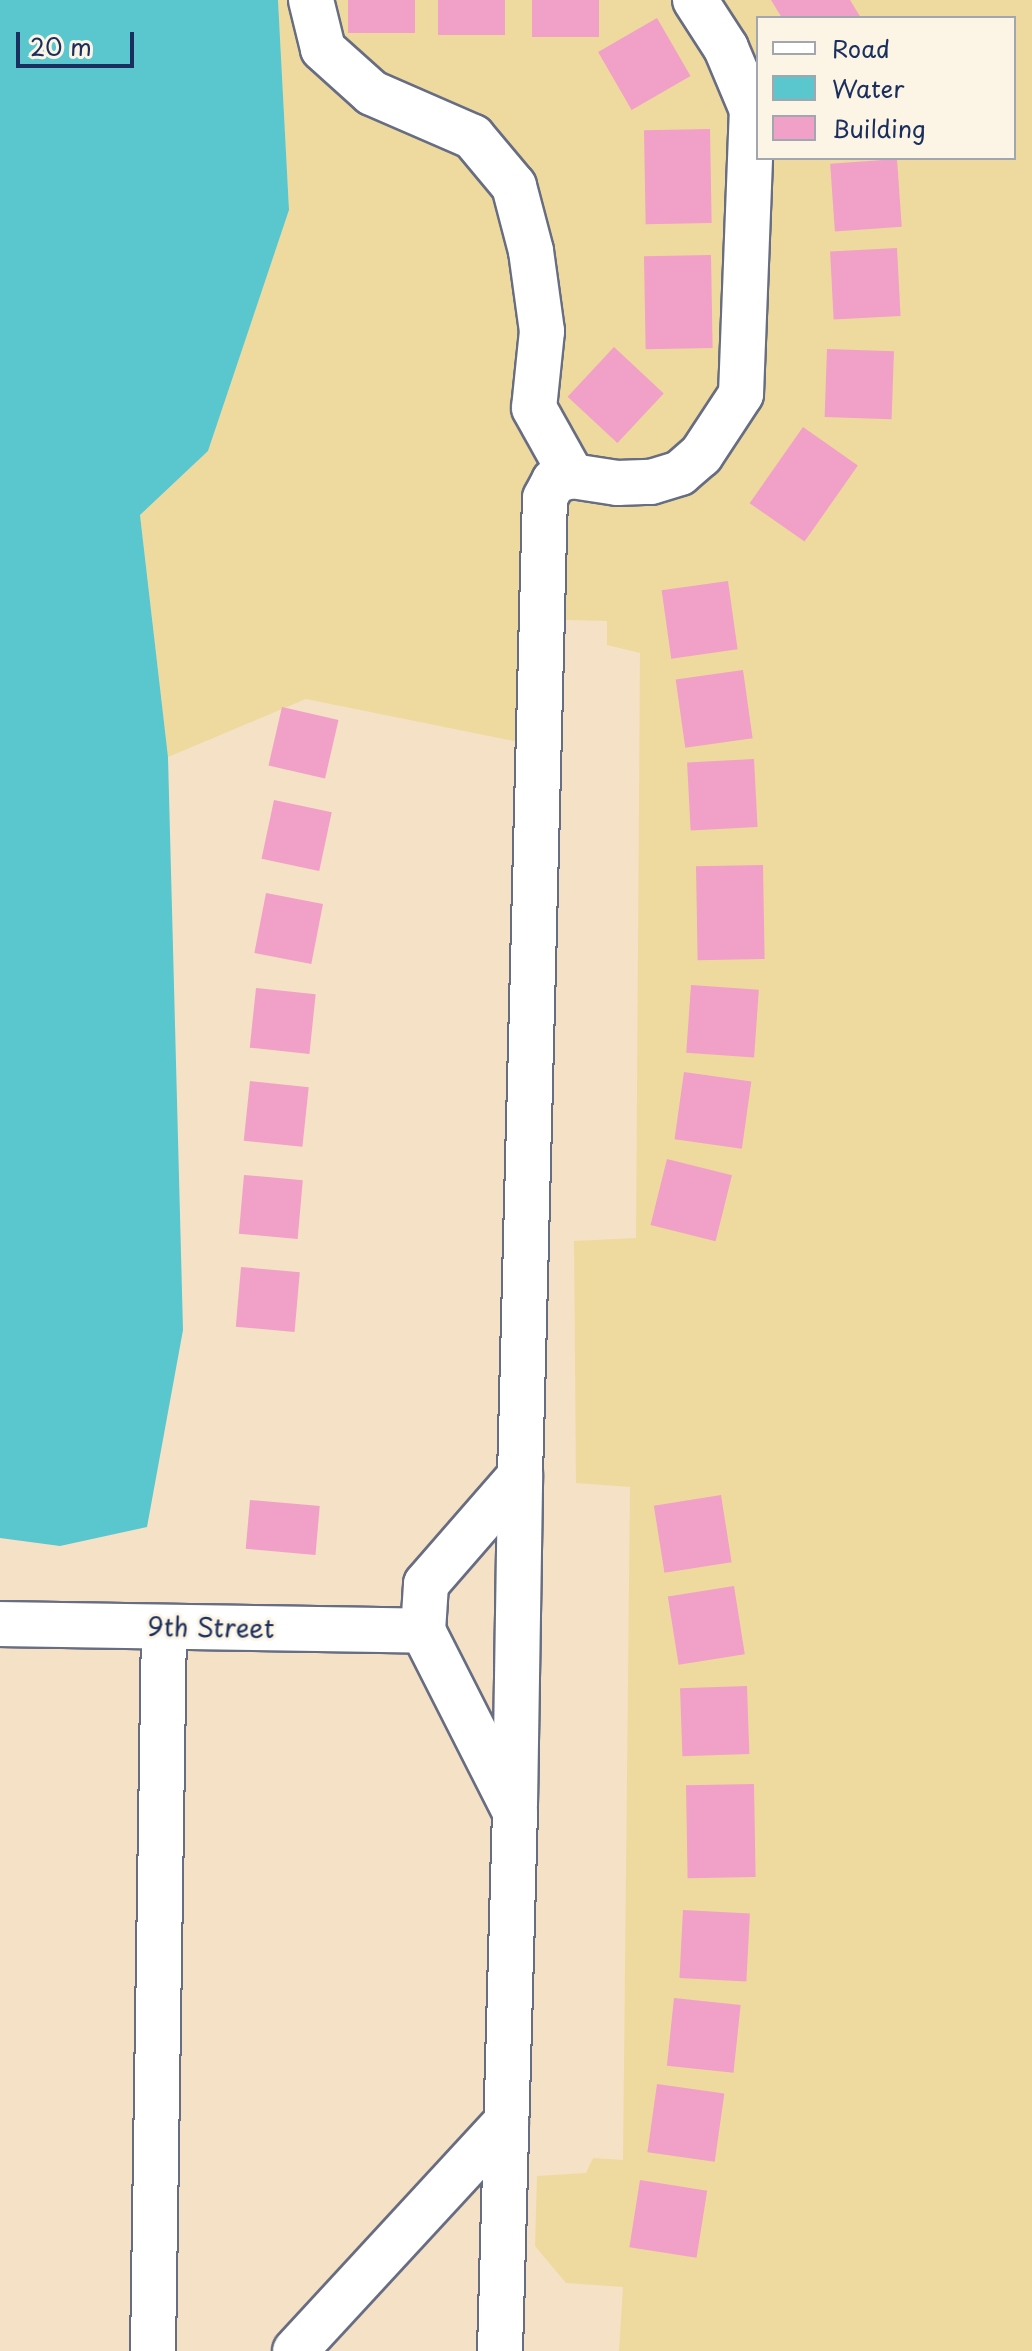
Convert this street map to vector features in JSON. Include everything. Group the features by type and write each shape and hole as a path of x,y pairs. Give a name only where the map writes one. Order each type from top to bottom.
{"street":[{"path":"311,0 323,49 372,93 473,137 514,186 531,251 542,331 534,408 572,476"},
{"path":"500,2351 545,498 554,481 572,476 617,483 651,482 680,473 701,455 741,394 752,110 726,48 695,0"},
{"path":"515,1812 423,1631 426,1584 520,1476"},
{"name":"9th Street","path":"0,1624 423,1631"},
{"path":"153,2351 164,1627"},
{"path":"295,2351 506,2122"}],"sand":[{"path":"278,0 1032,0 1032,2351 619,2351 623,2287 566,2283 535,2246 537,2176 586,2173 593,2158 623,2160 630,1487 576,1483 574,1241 636,1238 640,653 607,645 607,621 528,619 524,743 306,699 168,757 140,515 208,451 289,210"}],"water":[{"path":"0,0 278,0 289,210 208,451 140,515 168,757 183,1330 147,1527 60,1546 0,1538"}],"building":[{"path":"348,0 415,0 415,33 348,33"},
{"path":"438,0 505,0 505,35 438,35"},
{"path":"532,0 599,0 599,37 532,37"},
{"path":"771,0 850,0 860,16 781,16"},
{"path":"657,18 690,76 632,110 598,52"},
{"path":"710,129 712,223 646,224 644,130"},
{"path":"897,160 902,227 835,232 830,164"},
{"path":"897,248 901,316 834,319 830,252"},
{"path":"711,255 713,348 646,349 644,256"},
{"path":"614,347 664,393 617,443 568,397"},
{"path":"827,349 894,351 892,419 825,417"},
{"path":"803,427 858,465 805,542 750,503"},
{"path":"728,581 738,649 671,659 662,590"},
{"path":"743,670 753,738 685,748 676,679"},
{"path":"282,707 339,720 325,779 269,765"},
{"path":"754,759 758,827 691,830 687,763"},
{"path":"274,800 332,812 319,871 262,859"},
{"path":"763,865 765,959 698,960 696,866"},
{"path":"266,893 323,904 311,964 254,953"},
{"path":"691,985 759,990 754,1058 686,1053"},
{"path":"256,988 316,994 309,1054 250,1048"},
{"path":"684,1072 751,1081 742,1149 675,1139"},
{"path":"250,1081 309,1087 302,1147 244,1141"},
{"path":"667,1159 732,1175 716,1241 651,1225"},
{"path":"244,1175 303,1180 298,1239 239,1234"},
{"path":"241,1267 300,1272 295,1332 236,1327"},
{"path":"721,1495 732,1562 664,1573 654,1506"},
{"path":"250,1500 320,1506 315,1555 246,1549"},
{"path":"734,1586 745,1654 679,1665 668,1596"},
{"path":"747,1686 749,1754 682,1756 680,1688"},
{"path":"754,1784 756,1877 688,1878 686,1785"},
{"path":"683,1910 750,1914 746,1981 679,1978"},
{"path":"674,1998 741,2005 734,2073 667,2066"},
{"path":"657,2084 724,2093 715,2162 647,2152"},
{"path":"640,2180 707,2191 697,2258 629,2247"}]}
